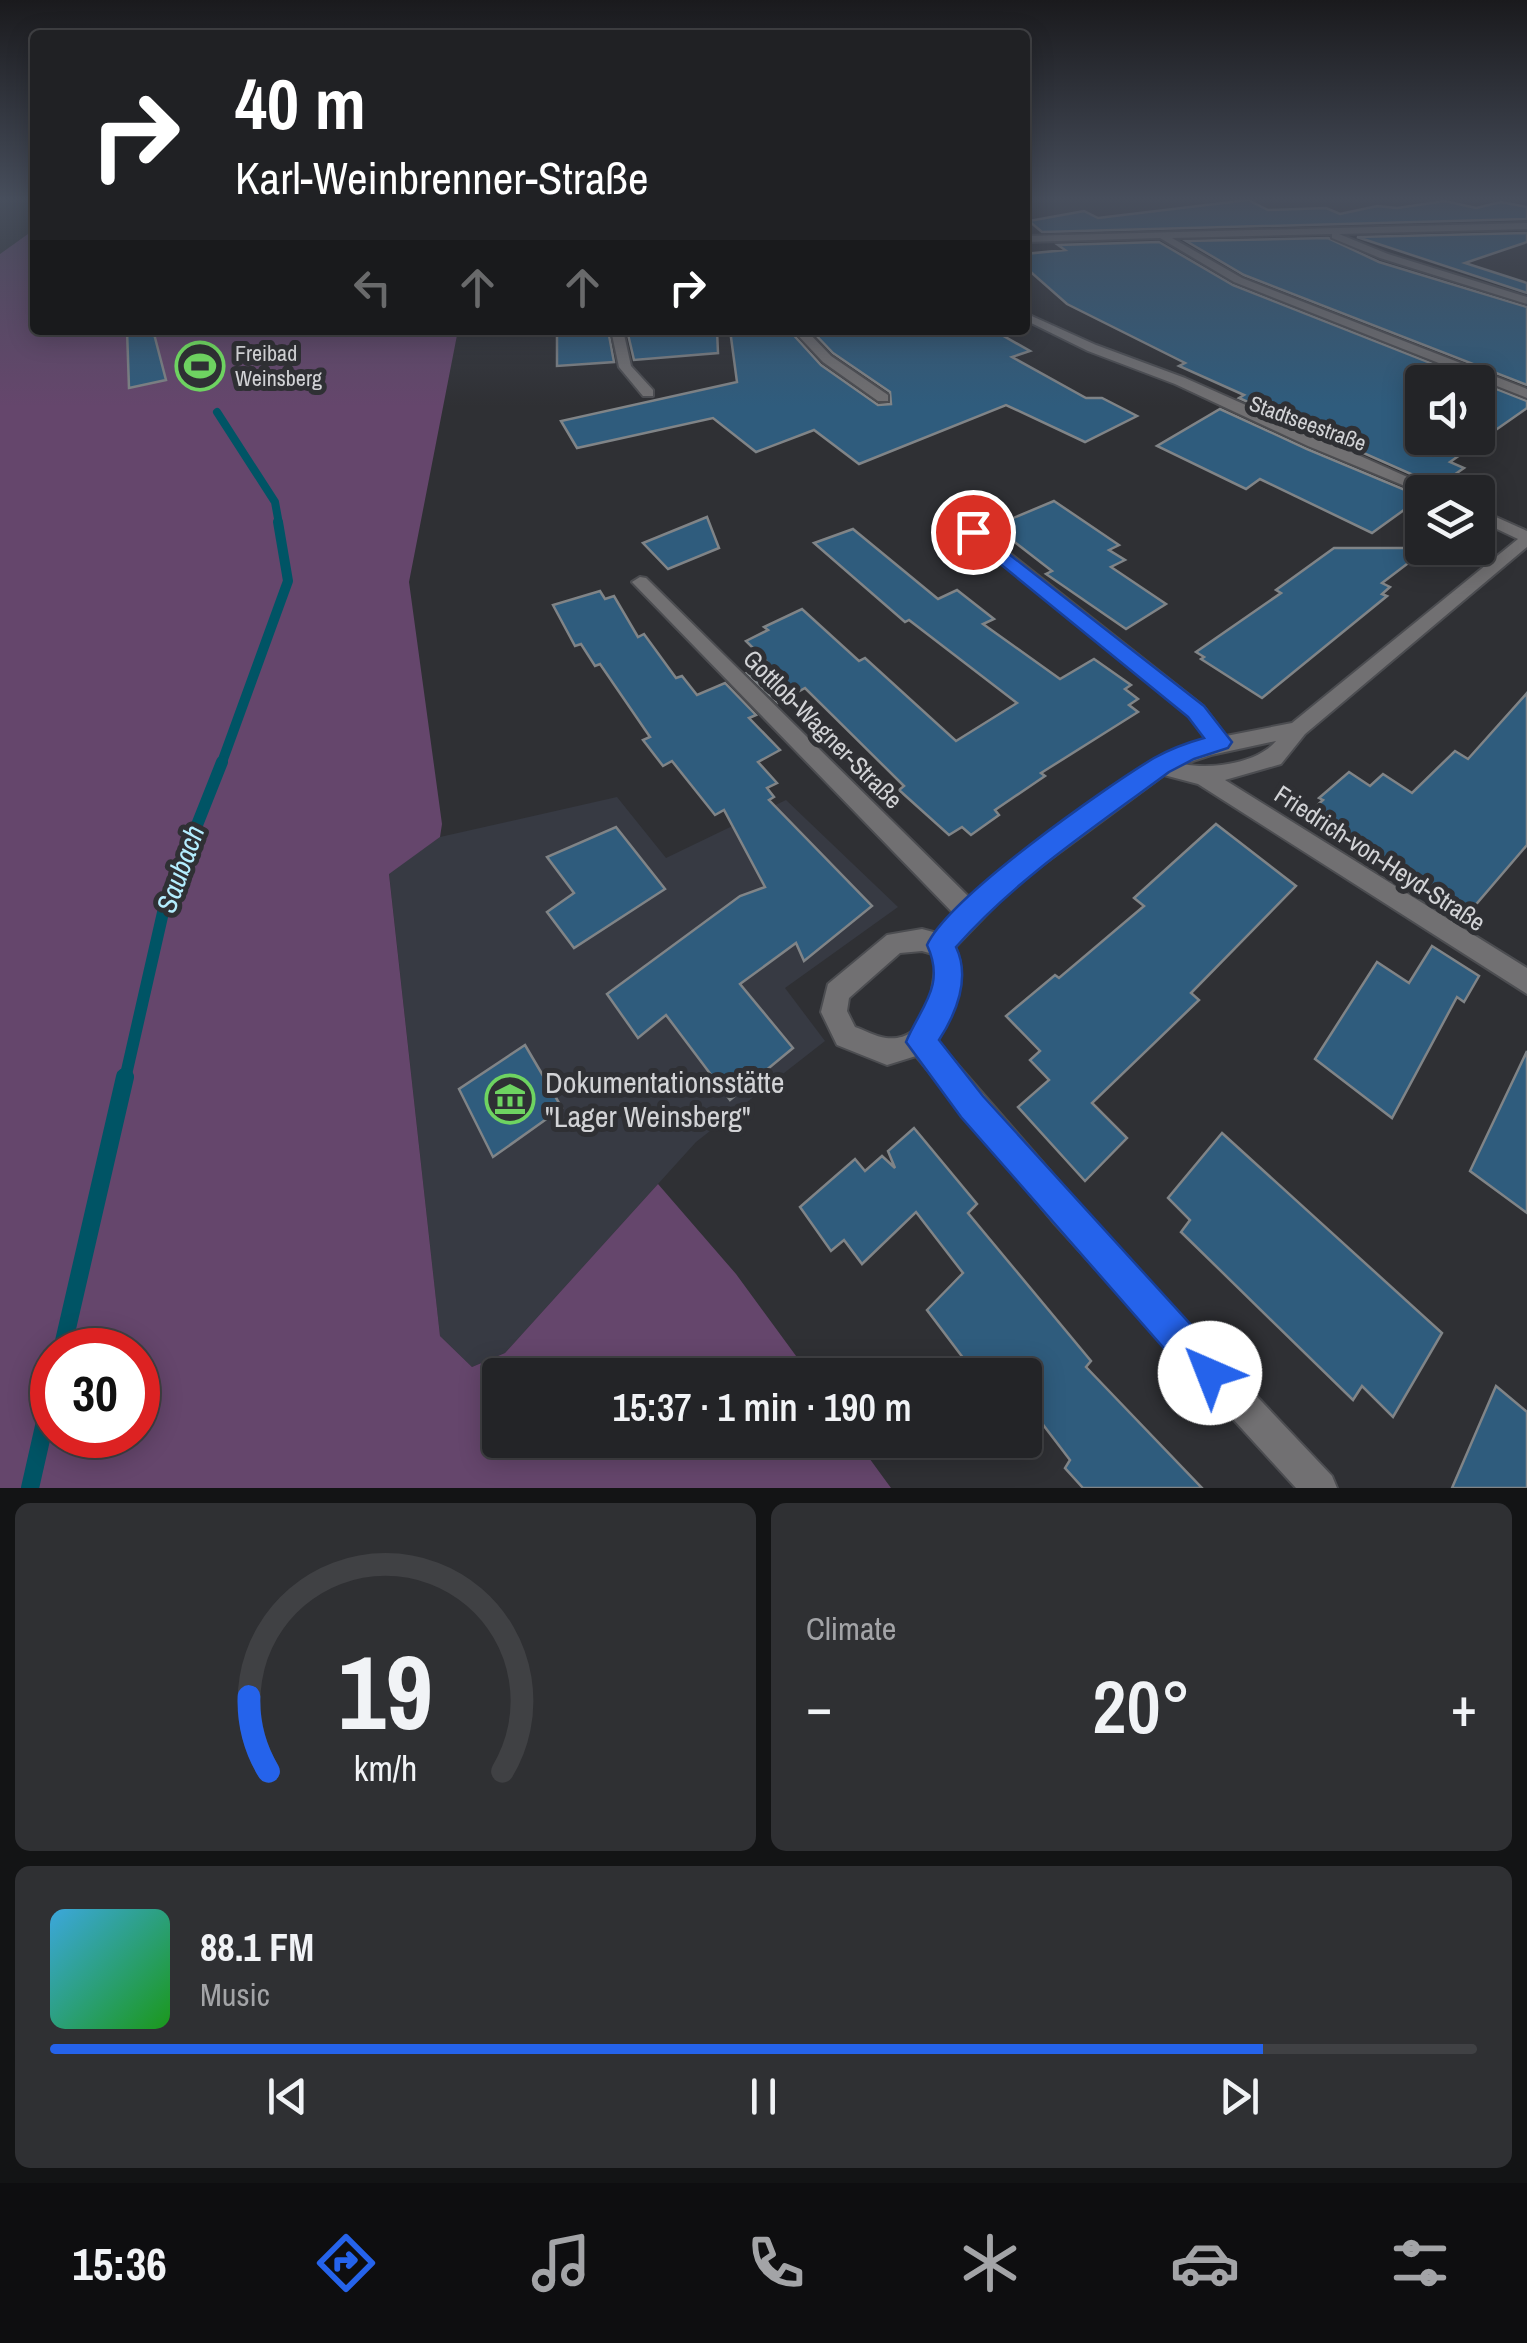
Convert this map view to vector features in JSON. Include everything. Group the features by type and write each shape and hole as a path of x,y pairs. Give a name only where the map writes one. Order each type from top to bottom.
{"street":[{"path":"1216,267 1238,280 1527,394"},
{"path":"1420,267 1527,301"},
{"name":"Stadtseestraße","path":"1030,318 1092,348 1180,381 1220,412 1254,429 1405,482"},
{"path":"618,335 625,366 648,393"},
{"path":"804,335 826,359 883,398"},
{"path":"1161,766 1204,777 1274,758 1298,728 1527,538 1495,522"},
{"path":"973,532 1196,712 1220,742"},
{"name":"Gottlob-Wagner-Straße","path":"640,582 969,914"},
{"path":"941,945 1006,878 1161,766 1187,752 1220,742 1248,741 1298,728"},
{"name":"Friedrich-von-Heyd-Straße","path":"1204,777 1527,982"},
{"path":"922,940 941,945 948,959 944,1008 921,1042 886,1052 846,1036 834,1012 838,992 895,943 922,940"},
{"path":"921,1042 1142,1300 1320,1488"}],"shaded area":[{"path":"0,267 30,267 30,335 457,335 409,582 442,824 440,837 389,874 440,1336 472,1367 482,1363 482,1458 869,1458 891,1488 0,1488"},
{"path":"617,797 666,858 786,800 898,907 785,988 825,1041 696,1142 505,1353 482,1358 482,1363 472,1367 440,1336 389,873 440,837"},
{"path":"658,1184 736,1274 798,1358 493,1358 505,1353"}],"building":[{"path":"1030,267 1203,267 1233,285 1436,365 1405,365 1405,455 1460,455 1450,462 1464,468 1454,475 1413,475 1239,398 1244,395 1179,366 1185,363 1067,304"},
{"path":"1231,267 1397,267 1527,307 1527,385 1495,373 1495,365 1476,365"},
{"path":"1449,267 1479,267 1527,283 1527,293"},
{"path":"127,335 154,335 166,380 129,388"},
{"path":"557,335 609,335 614,362 557,366"},
{"path":"628,335 717,335 718,353 634,360"},
{"path":"731,335 794,335 821,365 878,405 891,404 890,392 833,353 816,335 1002,335 1030,351 1012,357 1086,398 1102,398 1137,416 1085,442 1006,405 859,464 814,430 756,452 713,418 577,448 561,421 737,382"},
{"path":"1495,388 1527,401 1527,408 1495,430"},
{"path":"1220,409 1405,490 1405,509 1372,533 1260,479 1246,489 1157,446"},
{"path":"1054,501 1119,545 1109,550 1125,560 1111,567 1166,604 1126,629 1046,574 1052,571 994,526"},
{"path":"707,517 719,548 668,569 643,543"},
{"path":"853,529 938,599 957,590 994,619 983,624 1060,679 1094,659 1131,685 1125,689 1138,699 1129,705 1138,712 1041,773 1045,776 995,810 999,815 971,835 962,827 949,835 899,790 904,786 805,688 778,703 747,673 769,664 746,641 768,630 764,627 802,609 859,661 865,658 956,741 1017,703 909,620 905,622 814,543"},
{"path":"1334,548 1405,548 1406,565 1382,583 1390,587 1382,594 1387,596 1262,698 1196,652 1281,593 1276,590"},
{"path":"600,591 605,599 614,596 638,637 644,634 676,678 682,676 697,695 725,683 756,715 749,718 780,750 758,762 777,783 767,788 774,797 769,800 872,906 804,961 796,943 740,984 793,1048 730,1100 666,1015 638,1038 607,994 740,896 765,887 724,810 715,815 672,761 663,766 643,740 650,737 600,664 595,666 581,644 575,646 553,605"},
{"path":"1527,693 1527,845 1466,916 1312,810 1323,800 1319,798 1349,772 1370,786 1383,774 1412,793 1455,751 1468,759"},
{"path":"1216,824 1296,886 1191,993 1199,1000 1092,1103 1127,1138 1085,1181 1018,1107 1049,1080 1030,1060 1040,1051 1006,1016 1055,975 1059,978 1144,906 1134,898"},
{"path":"616,827 665,889 574,948 547,912 574,893 547,857"},
{"path":"1432,946 1479,976 1464,1002 1457,997 1392,1118 1315,1059 1377,962 1409,983"},
{"name":"Dokumentationsstätte \"Lager Weinsberg\"","path":"525,1045 562,1108 493,1157 459,1089"},
{"path":"1527,1051 1527,1213 1470,1171"},
{"path":"914,1128 977,1204 968,1213 1091,1361 1086,1367 1202,1488 1083,1488 1065,1468 1070,1460 1042,1423 1042,1358 963,1358 927,1310 963,1273 916,1212 862,1264 844,1240 831,1251 800,1207 855,1159 865,1171 882,1156 895,1168 888,1151"},
{"path":"1222,1133 1442,1333 1393,1417 1362,1386 1353,1400 1181,1232 1190,1220 1168,1198"},
{"path":"1496,1386 1527,1412 1527,1488 1452,1488"}],"waterway":[{"name":"Saubach","path":"217,412 275,502 279,524"},
{"name":"Saubach","path":"221,765 288,581 278,522"},
{"name":"Saubach","path":"125,1079 164,908 222,762"},
{"name":"Saubach","path":"67,1328 125,1077"},
{"name":"Saubach","path":"30,1488 37,1458"}],"place":[{"name":"Freibad Weinsberg","path":"200,366"},
{"name":"Dokumentationsstätte \"Lager Weinsberg\"","path":"510,1099"}],"route":[{"path":"973,532 1196,712 1220,742 1187,752 1161,766 1006,878 969,914 941,945 948,959 944,1008 921,1042 972,1106 1210,1373"}]}
